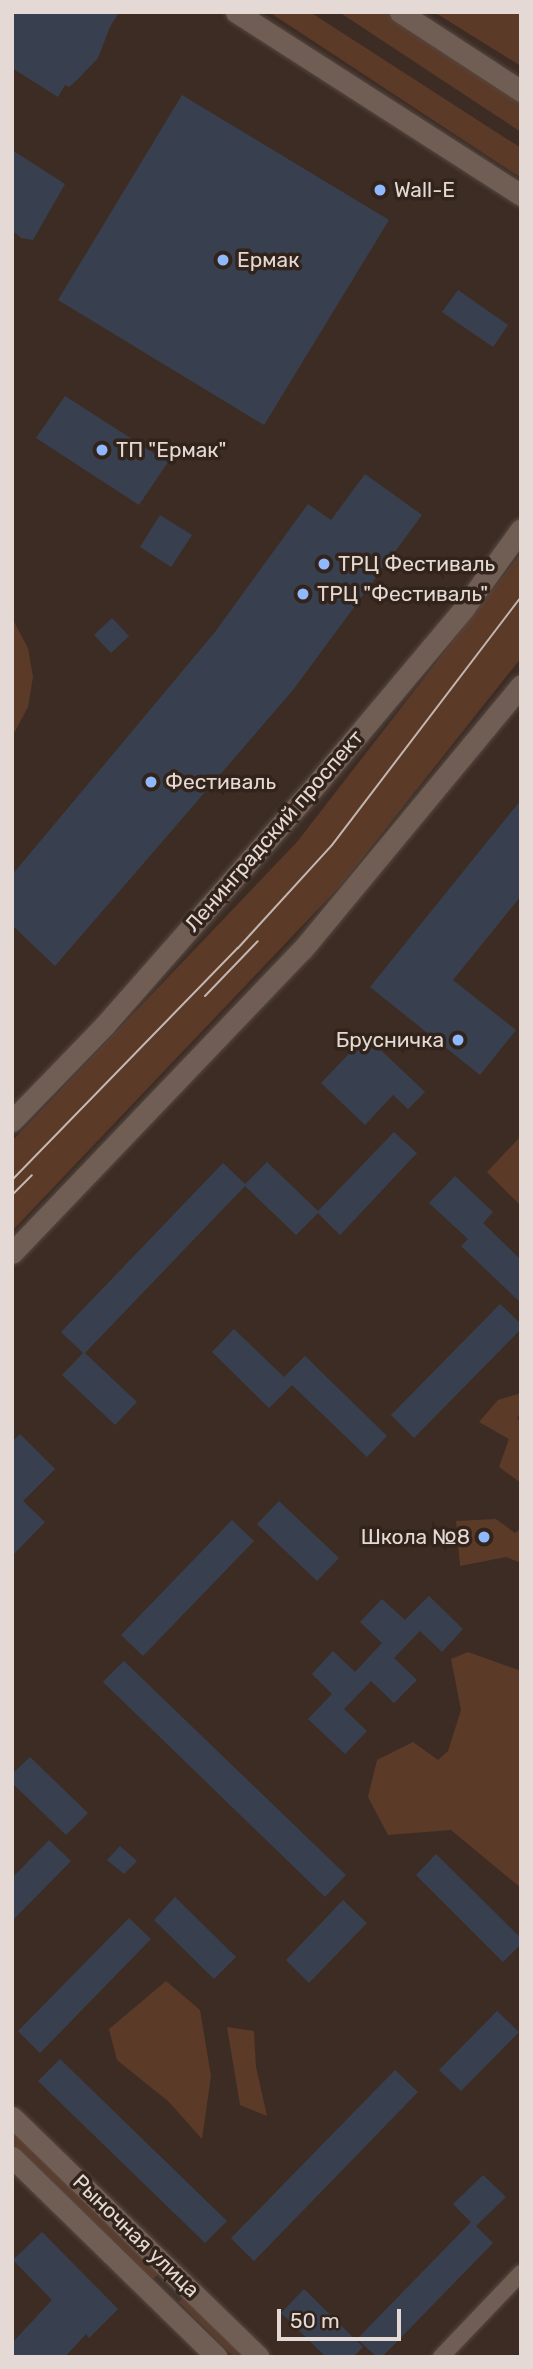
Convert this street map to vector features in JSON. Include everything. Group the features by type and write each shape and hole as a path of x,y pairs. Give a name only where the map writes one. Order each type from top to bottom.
{"main road":[{"path":"236,12 521,195"},
{"path":"400,12 521,91"},
{"name":"Ленинградский проспект","path":"12,1121 104,1026 309,793 464,608 521,529"},
{"path":"12,1253 302,950 521,685"},
{"name":"Рыночная улица","path":"12,2117 259,2357"},
{"name":"Рыночная улица","path":"12,2157 217,2357"},
{"path":"156,2298 178,2277"}],"street":[{"path":"441,2357 521,2273"}],"shaded area":[{"path":"269,12 310,12 521,148 521,178"},
{"path":"339,12 390,12 521,98 521,132"},
{"path":"434,12 521,12 521,66"},
{"path":"521,553 521,658 341,885 12,1231 12,1141 297,842"},
{"path":"12,618 28,648 33,677 28,707 12,737"},
{"path":"521,1138 521,1206 487,1172"},
{"path":"521,1393 521,1410 517,1419 521,1421 521,1483 499,1467 509,1439 479,1422 498,1400"},
{"path":"496,1519 515,1533 521,1528 521,1563 506,1557 460,1566 456,1521"},
{"path":"468,1652 521,1671 521,1888 451,1830 388,1835 368,1797 377,1760 413,1742 438,1760 448,1751 461,1710 451,1659"},
{"path":"166,1981 200,2010 211,2076 202,2139 169,2102 117,2060 109,2029"},
{"path":"227,2027 254,2031 256,2067 267,2116 240,2105"},
{"path":"12,2130 160,2272 153,2279 12,2144"},
{"path":"185,2296 245,2357 234,2357 179,2302"}],"building":[{"path":"12,12 119,12 98,58 69,87 65,85 58,97 12,68"},
{"name":"Ермак","path":"182,95 389,220 264,425 58,300"},
{"path":"12,150 65,184 33,240 21,238 12,230"},
{"path":"458,290 508,325 493,347 442,312"},
{"name":"ТП \"Ермак\"","path":"65,396 168,462 139,505 36,438"},
{"name":"Фестиваль","path":"365,474 422,515 293,690 55,966 12,925 12,875 215,632 308,504 331,520"},
{"path":"160,515 192,535 171,567 140,547"},
{"path":"112,618 129,636 111,653 94,635"},
{"path":"521,800 521,896 453,980 516,1030 480,1075 370,987"},
{"path":"366,1036 425,1092 408,1109 393,1095 365,1125 321,1083"},
{"path":"394,1132 417,1153 340,1235 318,1213 296,1235 245,1186 85,1353 137,1402 115,1425 62,1375 83,1353 61,1332 223,1163 245,1184 267,1162 318,1211"},
{"path":"455,1176 493,1212 483,1223 521,1260 521,1303 461,1246 468,1239 429,1203"},
{"path":"500,1304 521,1324 521,1329 414,1438 391,1415"},
{"path":"234,1329 284,1377 305,1356 387,1436 367,1457 292,1385 269,1408 212,1352"},
{"path":"20,1434 55,1469 23,1501 45,1522 12,1556 12,1442"},
{"path":"279,1501 339,1558 317,1581 257,1524"},
{"path":"232,1520 254,1541 143,1656 121,1635"},
{"path":"429,1596 463,1629 442,1652 420,1631 394,1658 417,1680 394,1703 371,1681 344,1709 367,1731 345,1754 308,1719 332,1694 312,1674 333,1651 355,1672 382,1643 360,1622 382,1599 405,1620"},
{"path":"124,1661 346,1875 325,1897 103,1682"},
{"path":"30,1757 88,1813 66,1835 12,1783 12,1774"},
{"path":"49,1840 71,1861 12,1921 12,1878"},
{"path":"120,1846 137,1861 124,1874 107,1860"},
{"path":"436,1854 521,1938 521,1944 503,1962 416,1875"},
{"path":"175,1897 236,1957 214,1979 154,1920"},
{"path":"343,1900 367,1923 309,1983 286,1960"},
{"path":"129,1918 151,1939 40,2053 18,2031"},
{"path":"497,2011 519,2032 461,2091 439,2070"},
{"path":"60,2059 227,2221 205,2243 38,2081"},
{"path":"395,2070 418,2092 254,2261 231,2238"},
{"path":"483,2175 506,2197 476,2226 493,2243 382,2357 377,2357 357,2339 471,2222 453,2204"},
{"path":"42,2232 118,2309 89,2338 86,2334 65,2357 12,2357 12,2343 52,2300 13,2260"},
{"path":"304,2289 363,2347 353,2357 326,2357 281,2313"}],"tram line":[{"path":"12,1180 238,948 332,845 521,597"},
{"path":"205,996 258,941"},
{"path":"12,1195 32,1175"}],"place":[{"name":"Wall-E","path":"380,190"},
{"name":"Ермак","path":"223,260"},
{"name":"ТП \"Ермак\"","path":"102,450"},
{"name":"ТРЦ Фестиваль","path":"324,564"},
{"name":"ТРЦ \"Фестиваль\"","path":"303,594"},
{"name":"Фестиваль","path":"151,782"},
{"name":"Брусничка","path":"458,1040"},
{"name":"Школа №8","path":"484,1537"}]}
